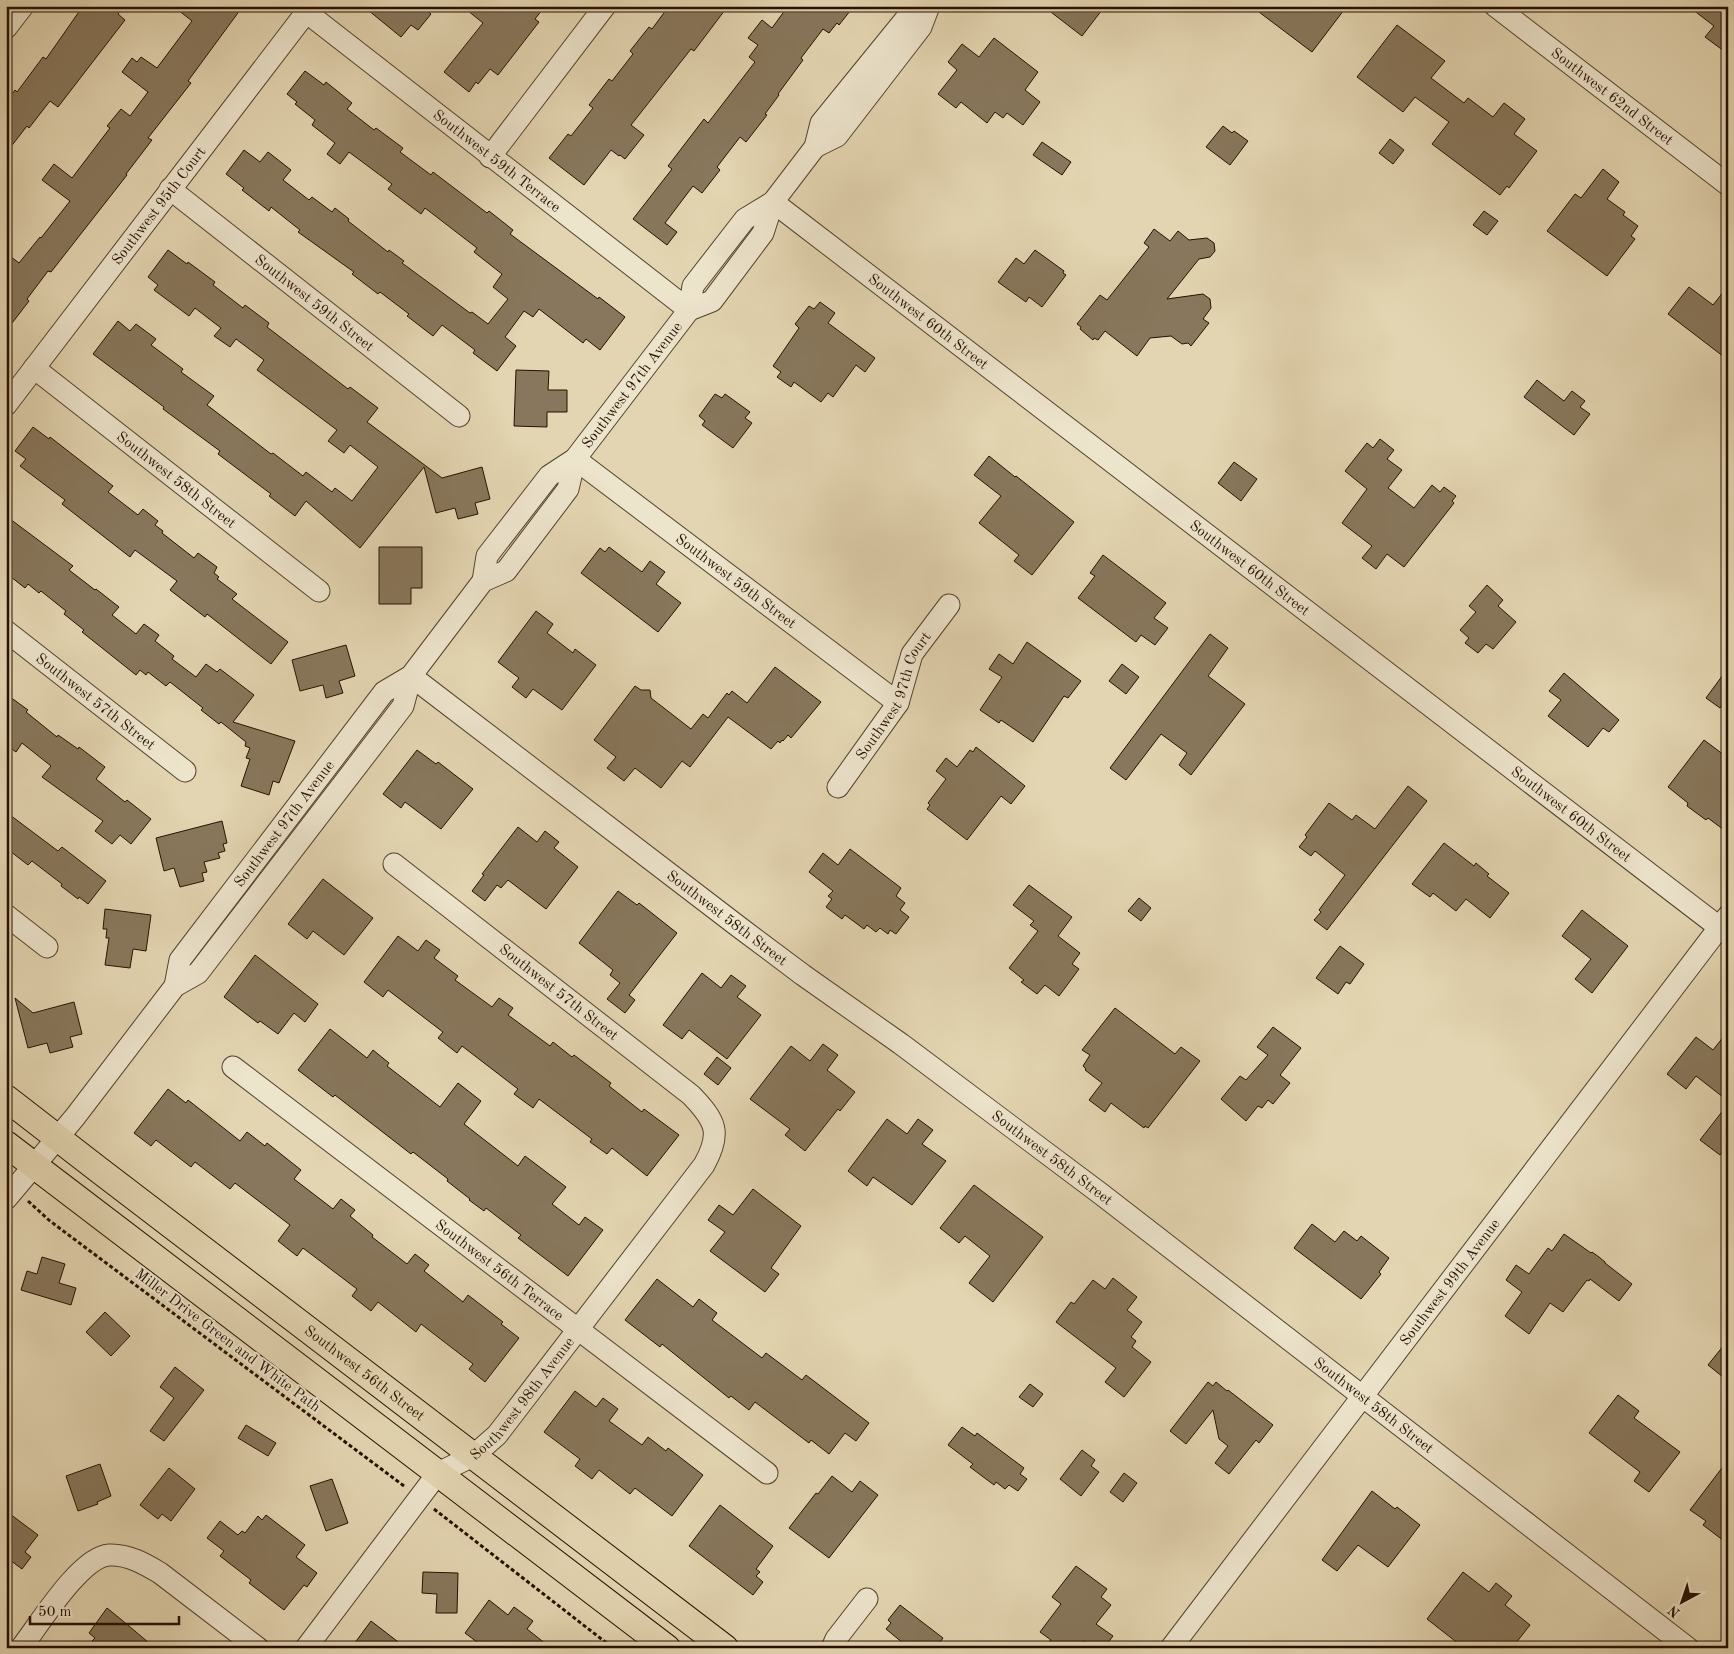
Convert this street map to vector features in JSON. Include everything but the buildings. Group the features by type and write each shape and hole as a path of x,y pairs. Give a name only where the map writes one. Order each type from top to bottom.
{"main road":[{"name":"Southwest 56th Street","path":"6,1098 725,1648"},
{"path":"6,1144 667,1648"}],"street":[{"path":"6,28 23,6"},
{"path":"490,157 606,6"},
{"name":"Southwest 97th Avenue","path":"816,147 820,123 908,16 923,6"},
{"name":"Southwest 97th Avenue","path":"6,1198 57,1138 174,986 198,973 402,706 411,676 483,581 506,571 568,489 575,459 689,310 712,300 763,234 774,202 816,147 837,136 921,27 929,6"},
{"name":"Southwest 62nd Street","path":"1495,6 1728,184"},
{"name":"Southwest 59th Terrace","path":"309,9 490,157 689,310"},
{"name":"Southwest 95th Court","path":"6,405 309,9"},
{"name":"Southwest 59th Street","path":"170,189 459,416"},
{"name":"Southwest 60th Street","path":"774,202 1725,926"},
{"name":"Southwest 58th Street","path":"34,368 319,591"},
{"name":"Southwest 59th Street","path":"575,459 898,703"},
{"name":"Southwest 97th Court","path":"838,787 898,703 912,654 949,605"},
{"name":"Southwest 57th Street","path":"6,630 185,771"},
{"name":"Southwest 58th Street","path":"411,676 746,933 901,1044 1081,1179 1688,1648"},
{"name":"Southwest 57th Street","path":"394,864 691,1096 710,1118 714,1130"},
{"path":"6,915 47,947"},
{"name":"Southwest 99th Avenue","path":"1172,1648 1725,926"},
{"name":"Southwest 56th Terrace","path":"233,1067 767,1473"},
{"name":"Southwest 98th Avenue","path":"306,1648 438,1473 473,1456 497,1435 704,1164 715,1142 714,1130"},
{"path":"21,1648 80,1571 94,1560 109,1555 128,1557 160,1573 258,1648"},
{"path":"839,1645 867,1599"}],"path":[{"name":"Miller Drive Green and White Path","path":"41,1211 50,1220 402,1484"},
{"path":"437,1512 613,1648"}]}
